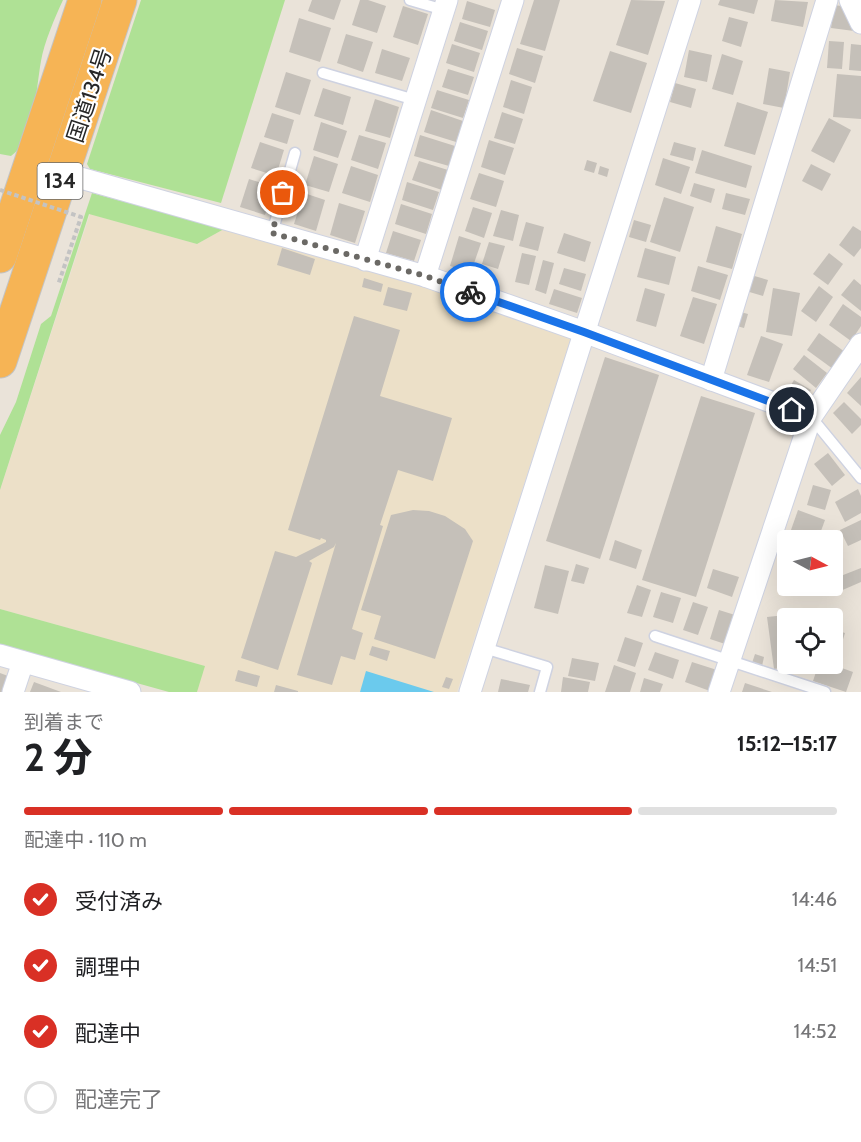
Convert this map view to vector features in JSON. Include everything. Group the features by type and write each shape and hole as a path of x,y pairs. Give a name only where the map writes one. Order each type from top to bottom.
{"highway":[{"name":"国道134号","path":"0,256 86,0"},
{"name":"国道134号","path":"0,361 120,0"}],"street":[{"path":"425,276 513,0"},
{"path":"470,692 690,0"},
{"path":"711,380 828,0"},
{"path":"850,0 861,23"},
{"path":"365,260 446,5"},
{"path":"63,172 425,276 584,332 812,417"},
{"path":"719,692 812,417 861,344"},
{"path":"0,655 130,692"},
{"path":"13,692 23,662"}],"lane":[{"path":"410,0 446,5"},
{"path":"322,73 415,100"},
{"path":"272,233 295,153"},
{"path":"812,417 861,478"},
{"path":"655,636 825,692"},
{"path":"484,648 547,667 540,692"}],"path":[{"path":"0,190 81,217 58,285"}],"shaded area":[{"path":"90,214 197,244 224,229 431,285 571,338 457,692 197,692 204,666 0,609 0,490"}],"green space":[{"path":"0,0 63,0 42,54 30,126 19,148 11,156 0,154"},
{"path":"141,0 285,0 221,203 90,169 87,164"},
{"path":"92,193 224,229 197,244 89,214 0,490 0,435 16,402 41,324 51,316"},
{"path":"0,609 205,666 197,692 169,692 0,645"}],"water":[{"path":"366,671 434,692 360,692"}],"building":[{"path":"312,0 341,0 334,20 308,11"},
{"path":"360,0 386,6 377,33 352,25"},
{"path":"534,0 560,0 545,51 520,44"},
{"path":"631,0 665,1 648,55 616,45"},
{"path":"720,0 758,0 754,14 718,5"},
{"path":"775,0 808,2 803,27 771,21"},
{"path":"467,1 495,10 490,27 462,19"},
{"path":"834,5 849,7 847,19 855,20 854,31 831,28"},
{"path":"403,6 428,14 418,45 393,37"},
{"path":"729,17 748,22 741,47 722,41"},
{"path":"299,18 331,28 320,62 289,52"},
{"path":"460,22 488,31 482,50 454,41"},
{"path":"346,34 373,42 363,72 337,63"},
{"path":"829,41 844,42 842,69 827,68"},
{"path":"452,44 480,53 474,72 446,63"},
{"path":"851,44 861,45 861,71 849,70"},
{"path":"517,48 543,56 535,83 509,74"},
{"path":"382,49 410,58 402,81 375,73"},
{"path":"689,50 712,55 707,82 684,77"},
{"path":"610,51 647,63 631,113 593,101"},
{"path":"722,54 743,61 733,95 712,89"},
{"path":"769,68 790,72 784,108 763,104"},
{"path":"448,69 474,77 468,95 442,87"},
{"path":"286,72 311,80 300,115 275,107"},
{"path":"837,74 861,76 861,119 833,117"},
{"path":"511,80 532,87 524,114 503,107"},
{"path":"675,83 696,89 691,108 670,102"},
{"path":"323,88 351,97 343,125 314,116"},
{"path":"437,90 469,100 463,118 431,108"},
{"path":"375,99 399,107 390,138 365,131"},
{"path":"737,102 768,112 755,155 724,146"},
{"path":"431,110 463,121 456,142 424,132"},
{"path":"502,112 523,119 515,144 494,138"},
{"path":"272,113 294,120 287,144 264,137"},
{"path":"829,118 851,130 834,163 811,151"},
{"path":"321,122 347,131 338,158 313,150"},
{"path":"359,135 386,143 378,169 351,160"},
{"path":"420,135 455,146 449,166 414,156"},
{"path":"489,140 514,148 505,175 481,167"},
{"path":"260,142 284,150 276,176 251,168"},
{"path":"674,142 696,148 693,161 670,155"},
{"path":"702,150 752,166 746,188 695,173"},
{"path":"314,156 338,164 329,192 305,185"},
{"path":"663,158 690,167 681,194 655,185"},
{"path":"587,160 597,163 594,173 584,170"},
{"path":"419,161 448,170 442,190 412,180"},
{"path":"811,164 831,174 822,191 802,181"},
{"path":"351,166 378,175 370,202 342,193"},
{"path":"600,166 609,169 607,177 598,174"},
{"path":"479,173 504,181 496,207 470,199"},
{"path":"249,179 274,187 265,215 240,207"},
{"path":"407,182 439,192 433,210 402,200"},
{"path":"694,183 715,189 711,203 690,196"},
{"path":"304,193 325,200 316,231 294,224"},
{"path":"726,193 750,199 745,215 722,209"},
{"path":"664,197 694,207 680,252 650,242"},
{"path":"339,203 365,211 355,243 330,235"},
{"path":"401,204 432,214 426,234 395,224"},
{"path":"473,207 492,213 484,238 465,231"},
{"path":"501,210 519,215 513,241 493,236"},
{"path":"634,220 651,225 646,242 629,237"},
{"path":"526,222 544,227 538,251 519,246"},
{"path":"716,226 742,234 732,269 706,262"},
{"path":"853,226 861,231 861,248 854,257 839,245"},
{"path":"393,231 421,240 414,261 386,253"},
{"path":"564,233 591,242 585,262 557,253"},
{"path":"459,236 481,243 471,272 450,266"},
{"path":"489,242 505,246 498,269 482,264"},
{"path":"282,248 315,259 310,275 277,265"},
{"path":"645,248 676,257 669,285 637,277"},
{"path":"522,253 536,256 529,285 515,282"},
{"path":"829,253 843,264 828,285 813,274"},
{"path":"543,260 554,263 546,294 535,290"},
{"path":"698,266 728,275 720,300 691,291"},
{"path":"564,268 586,274 581,291 559,284"},
{"path":"751,275 768,280 763,296 746,291"},
{"path":"364,278 383,284 381,292 362,287"},
{"path":"854,279 861,285 861,311 841,295"},
{"path":"819,286 833,297 816,322 801,311"},
{"path":"388,287 412,293 407,311 383,305"},
{"path":"645,288 665,294 656,327 636,321"},
{"path":"773,288 800,293 792,336 766,332"},
{"path":"554,289 582,298 577,313 549,304"},
{"path":"693,297 717,304 704,344 680,336"},
{"path":"843,304 861,317 861,326 851,341 829,325"},
{"path":"737,311 748,314 744,328 733,325"},
{"path":"354,316 400,330 380,396 452,418 433,481 398,470 380,525 383,526 352,629 363,633 355,660 341,656 332,685 297,675 336,543 334,547 309,561 312,563 278,670 241,658 275,551 296,557 326,542 321,538 320,540 288,530"},
{"path":"819,333 845,352 833,369 807,350"},
{"path":"761,336 783,344 769,382 747,375"},
{"path":"804,355 827,373 816,388 793,369"},
{"path":"605,357 659,375 600,559 546,541"},
{"path":"861,377 861,406 847,393"},
{"path":"794,380 811,390 800,407 784,397"},
{"path":"701,396 755,413 696,597 642,580"},
{"path":"844,402 861,419 861,425 852,434 833,413"},
{"path":"828,453 845,475 832,486 814,464"},
{"path":"813,485 831,490 825,510 807,505"},
{"path":"858,489 861,496 861,513 845,522 835,502"},
{"path":"413,510 429,511 445,516 465,529 473,541 435,659 374,639 381,616 361,610 391,515"},
{"path":"798,510 825,520 821,530 791,530"},
{"path":"861,520 861,540 848,546 843,530 840,530"},
{"path":"615,540 642,550 636,569 609,560"},
{"path":"576,564 589,568 584,584 571,581"},
{"path":"545,565 569,571 558,614 534,608"},
{"path":"861,568 861,582 843,590 843,575"},
{"path":"713,569 739,577 732,597 707,588"},
{"path":"637,585 651,590 642,617 627,613"},
{"path":"661,592 681,598 673,623 653,617"},
{"path":"693,602 708,607 698,635 683,630"},
{"path":"719,610 735,615 725,644 710,639"},
{"path":"777,616 777,668 774,669 767,617"},
{"path":"625,637 643,643 635,667 617,661"},
{"path":"372,646 390,651 387,661 369,655"},
{"path":"655,652 679,660 673,679 648,670"},
{"path":"755,654 764,657 762,666 752,663"},
{"path":"572,658 599,663 595,681 568,676"},
{"path":"692,662 717,670 710,691 685,682"},
{"path":"614,665 636,673 630,692 605,692"},
{"path":"843,668 853,672 846,692 813,681 815,674 843,674"},
{"path":"238,670 260,676 257,687 235,681"},
{"path":"0,673 8,676 3,692 0,692"},
{"path":"446,677 453,679 449,689 442,687"},
{"path":"563,677 590,682 588,692 561,692"},
{"path":"644,678 663,684 660,692 640,692"},
{"path":"501,679 530,685 528,692 498,692"},
{"path":"34,682 61,692 30,692"},
{"path":"745,683 772,692 742,692"},
{"path":"276,685 298,691 298,692 274,692"}],"way so far":[{"path":"283,193 272,233 425,276 470,292"}],"route":[{"path":"470,292 792,410"}]}
